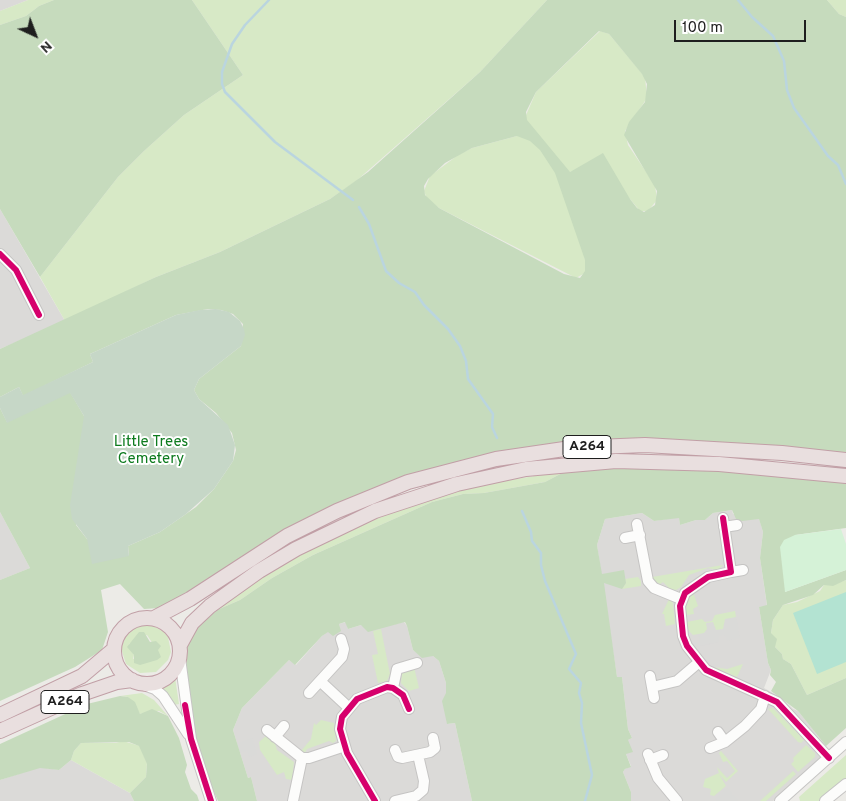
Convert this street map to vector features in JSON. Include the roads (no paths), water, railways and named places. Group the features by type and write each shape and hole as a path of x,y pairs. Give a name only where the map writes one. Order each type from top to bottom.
{"highway":[{"name":"A264","path":"154,618 190,599 287,536 336,511 408,482 496,459 571,448 644,445 772,452 846,460"},
{"name":"A264","path":"180,651 192,623 210,606 259,571 296,549 375,511 457,484 526,469 616,461 710,463 846,476"},
{"path":"140,618 154,618 173,630 180,651 175,669 168,677 158,682 136,682 117,665 114,649 116,639 125,626 140,618"},
{"name":"A264","path":"0,714 82,676 114,649"},
{"name":"A264","path":"0,731 82,694 118,682 136,682"}],"street":[{"path":"0,254 16,270 39,315"},
{"path":"731,572 723,522 737,525"},
{"path":"637,524 648,582 654,588 681,600"},
{"path":"625,538 640,535"},
{"path":"743,570 701,580 689,589 681,600 683,636 698,662 713,674 765,696 782,707 829,758"},
{"path":"309,693 342,657 344,649 341,639"},
{"path":"180,651 191,739 211,801"},
{"path":"652,687 677,681 698,662"},
{"path":"393,688 397,668 418,663"},
{"path":"650,676 654,698"},
{"path":"320,681 348,707"},
{"path":"136,682 155,689 163,696 191,739"},
{"path":"375,801 345,746 340,725 348,707 365,695 387,687 393,688 406,698 409,709"},
{"path":"710,748 725,742 759,713 765,696"},
{"path":"284,726 271,733 302,758 309,758 345,746"},
{"path":"718,732 725,742"},
{"path":"395,750 399,758 418,755 433,750 435,746 433,738"},
{"path":"787,799 846,742"},
{"path":"395,801 416,796 423,790 424,781 418,755"},
{"path":"663,755 649,757 663,786 677,801"},
{"path":"293,801 302,758"},
{"path":"825,801 846,784"}],"waterway":[{"path":"269,0 245,25 232,44 222,72 222,84 225,92 275,142 353,200"},
{"path":"738,0 752,17 773,36 784,61 787,90 794,108 828,156 838,165 846,184"},
{"path":"359,207 369,224 386,271 399,283 415,292 424,305 448,329 460,346 466,361 468,379 493,414 492,427 497,438"},
{"path":"522,511 531,532 532,541 541,553 541,565 545,581 576,654 569,669 581,683 579,693 582,703 581,723 592,775 585,801"}],"park label":[{"name":"Little Trees Cemetery","path":"151,452"}]}
